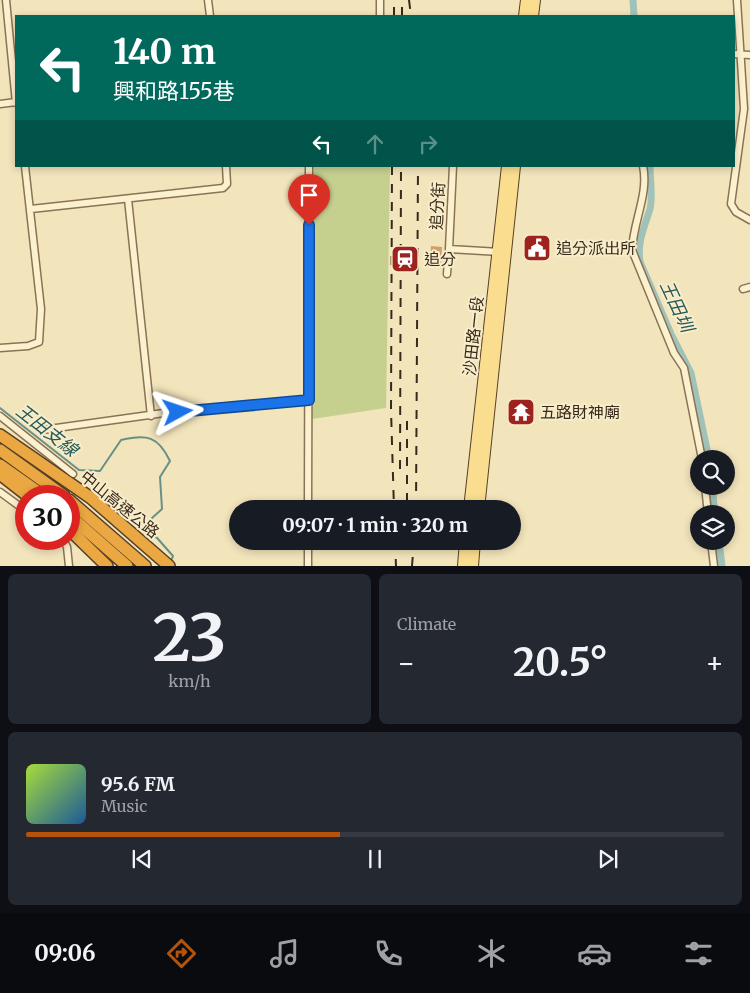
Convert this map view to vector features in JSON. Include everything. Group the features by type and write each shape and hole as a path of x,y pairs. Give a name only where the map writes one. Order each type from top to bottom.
{"highway":[{"name":"中山高速公路","path":"0,435 91,498 140,538 169,566"},
{"name":"中山高速公路","path":"0,450 49,485"},
{"path":"0,465 28,485"},
{"path":"0,474 15,486"},
{"name":"中山高速公路","path":"80,510 145,566"},
{"path":"80,525 127,566"},
{"path":"80,540 107,566"}],"main road":[{"path":"524,15 526,0"},
{"path":"533,15 535,0"},
{"name":"沙田路一段","path":"480,500 501,252 506,167"},
{"name":"沙田路一段","path":"470,500 501,252 515,167"},
{"path":"463,566 464,550"},
{"path":"472,566 474,550"}],"street":[{"path":"6,0 15,92"},
{"path":"208,0 210,15"},
{"path":"380,0 380,15"},
{"path":"736,154 744,109 737,54 737,0"},
{"path":"737,54 750,55"},
{"path":"0,104 15,102"},
{"path":"0,348 28,346 39,342 41,309 26,167"},
{"path":"31,209 223,188 227,184 226,167"},
{"path":"308,500 309,167"},
{"name":"追分街","path":"453,167 449,249 501,252"},
{"path":"643,167 643,194 632,235 632,250 674,354 684,368 700,450"},
{"path":"735,167 731,204 736,212 750,220"},
{"path":"128,199 152,416"},
{"path":"447,274 449,249"},
{"path":"42,430 152,416 309,400"},
{"path":"0,416 46,450 73,474"},
{"path":"0,492 15,503"},
{"path":"66,550 69,566"},
{"path":"308,550 308,566"},
{"path":"712,550 714,566"}],"green space":[{"path":"314,167 390,167 386,408 312,419"}],"building":[{"name":"追分派出所","path":"533,238 543,239 540,258 531,257"},
{"path":"431,246 442,247 441,266 430,266"}],"waterway":[{"name":"王田圳","path":"633,0 634,15"},
{"name":"王田圳","path":"650,167 651,204 640,241 640,262 671,334 691,373 707,450"},
{"name":"王田支線","path":"0,408 79,470 100,471 121,440 145,437 161,446 170,461 160,477 162,509 152,518 150,530 173,556 171,561"},
{"name":"王田圳","path":"713,495 714,505"},
{"name":"王田圳","path":"720,550 722,566"}],"railway":[{"path":"394,0 394,15"},
{"path":"402,0 402,15"},
{"path":"409,0 411,15"},
{"path":"392,167 391,410 394,500"},
{"path":"400,469 401,167"},
{"path":"416,500 418,167"},
{"path":"407,421 407,500"},
{"path":"395,550 396,566"},
{"path":"412,566 413,550"}],"place":[{"name":"追分派出所","path":"537,248"},
{"name":"追分","path":"405,259"},
{"name":"五路財神廟","path":"521,412"}],"route":[{"path":"178,412 309,400 309,225"}]}
